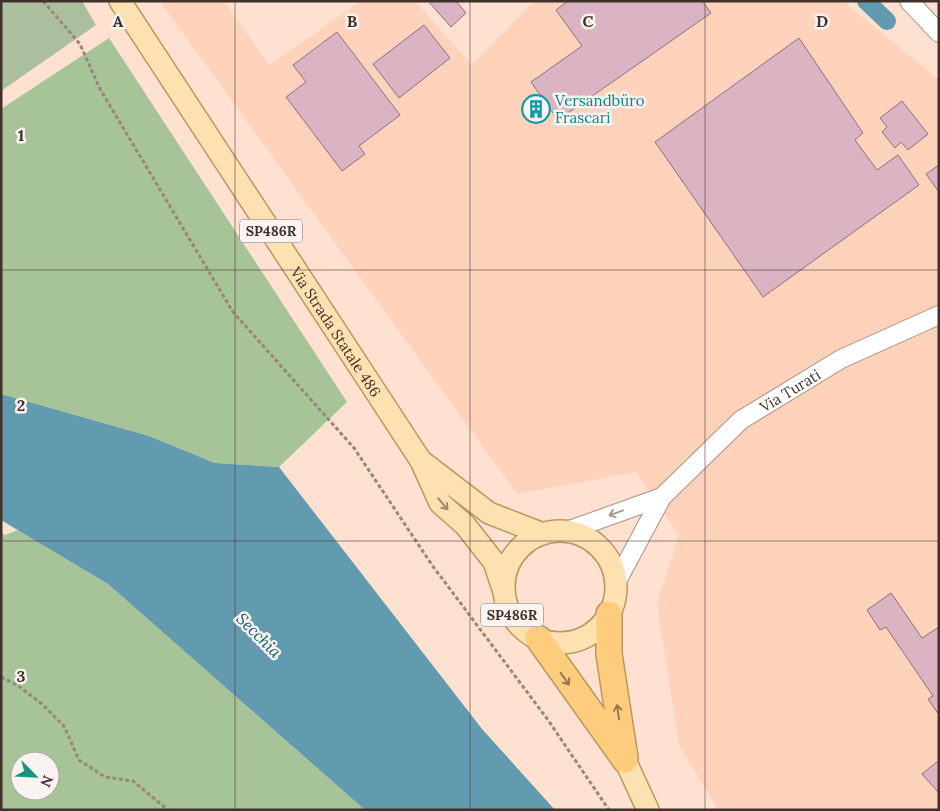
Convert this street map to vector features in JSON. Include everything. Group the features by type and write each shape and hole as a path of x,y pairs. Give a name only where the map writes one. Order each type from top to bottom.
{"highway":[{"name":"SP486R","path":"608,614 609,654 625,760"},
{"name":"SP486R","path":"538,638 625,760"}],"main road":[{"name":"Via Strada Statale 486","path":"120,1 421,461"},
{"name":"SP486R","path":"421,461 489,513 543,534"},
{"name":"SP486R","path":"421,461 440,503 464,526 494,562 509,611 521,627 538,638 554,643 578,639 598,627 608,614 614,599 616,582 611,564 600,548 590,540 566,531 543,534 526,542 513,556 506,573 504,592"},
{"name":"SP486R","path":"625,760 648,810"}],"street":[{"path":"909,1 939,33"},
{"name":"Via Turati","path":"662,497 741,420 841,358 939,315"},
{"path":"566,531 662,497"},
{"path":"616,582 662,497"}],"path":[{"path":"43,1 80,44 100,89 233,312 354,448 432,565 512,676 548,720 609,810"},
{"path":"1,677 17,685 42,704 64,726 79,760 105,777 133,781 168,810"}],"shaded area":[{"path":"165,1 224,1 269,65 361,1 415,1 472,65 534,1 843,1 939,80 939,810 718,810 679,745 657,604 679,535 636,472 517,494 161,3"}],"green space":[{"path":"1,1 82,1 96,25 1,91"},
{"path":"109,38 347,402 279,467 215,463 149,436 1,394 1,109"},
{"path":"18,530 108,584 365,810 1,810 1,533 5,535"}],"water":[{"name":"Secchia","path":"1,394 149,436 215,463 279,467 482,729 555,810 365,810 108,584 1,520"}],"building":[{"path":"428,1 456,1 466,13 451,27"},
{"path":"568,1 702,1 711,13 558,120 531,82 582,46 556,10"},
{"path":"424,25 450,58 399,98 373,64"},
{"path":"337,32 400,115 359,146 365,154 342,171 286,97 306,82 293,65"},
{"path":"799,38 863,133 855,140 877,170 898,155 919,185 763,297 655,142"},
{"name":"Versandbüro Frascari","path":"534,98 546,113 537,119 526,104"},
{"path":"902,101 928,134 908,150 901,142 895,148 882,132 887,127 880,118"},
{"path":"939,165 939,192 926,174"},
{"path":"891,593 922,638 939,627 939,715 928,699 933,696 886,627 880,630 867,610"},
{"path":"939,762 939,793 922,774"}],"waterway":[{"path":"866,1 887,21"}],"place":[{"name":"Versandbüro Frascari","path":"536,109"}]}
